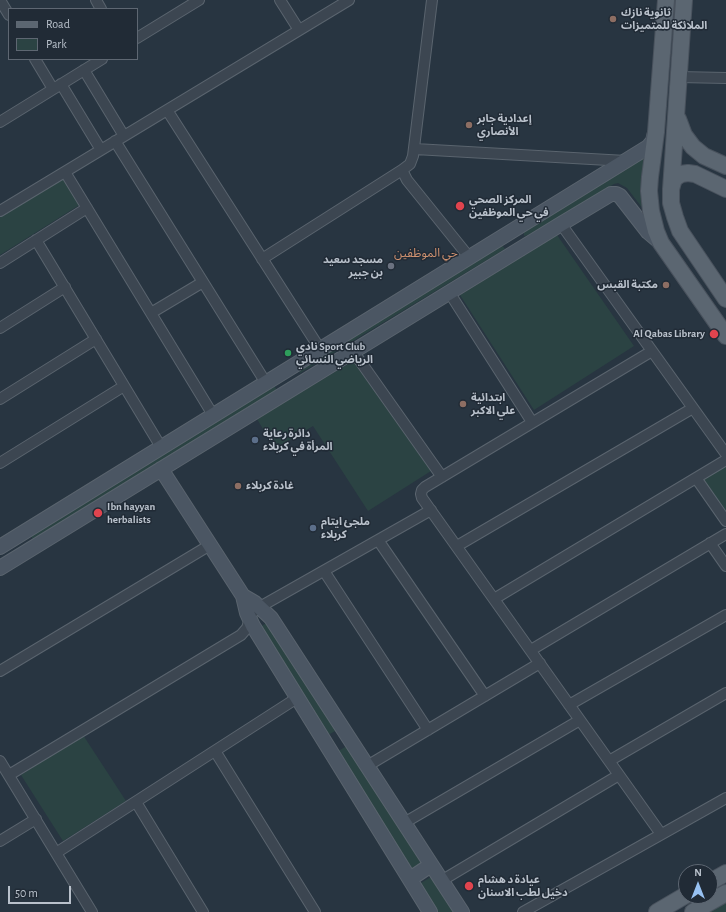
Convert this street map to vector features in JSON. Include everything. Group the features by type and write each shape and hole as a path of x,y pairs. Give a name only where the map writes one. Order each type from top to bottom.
{"main road":[{"path":"660,243 652,218 649,197 656,132 666,0"},
{"path":"684,0 671,203 677,224 724,296"},
{"path":"677,112 680,126 689,144 704,156 726,166"},
{"path":"3,545 650,146 656,132"},
{"path":"671,189 676,178 681,174 688,173 695,174 726,189"},
{"path":"0,568 512,253 609,195 616,194 621,197 648,232 660,243 726,336"},
{"path":"520,226 519,231 522,239 530,242"},
{"path":"502,237 510,241 513,249 512,253"},
{"path":"692,288 697,290 707,287 712,279"},
{"path":"708,310 709,300 718,294 724,296"},
{"path":"292,367 291,375 293,379 300,384"},
{"path":"268,381 279,383 282,386 283,394"},
{"path":"161,469 243,596 249,620 430,912"},
{"path":"25,531 25,539 27,543 34,547"},
{"path":"3,545 10,544 16,550 16,558"},
{"path":"243,596 261,607 271,618 462,912"},
{"path":"328,748 347,736"},
{"path":"410,879 431,865"},
{"path":"693,912 726,893"},
{"path":"657,912 678,900"}],"street":[{"path":"0,0 8,13"},
{"path":"280,0 299,30"},
{"path":"262,259 410,164 415,148 432,0"},
{"path":"138,37 194,1"},
{"path":"0,211 299,30 344,1"},
{"path":"36,60 57,87 101,150"},
{"path":"0,122 100,60"},
{"path":"84,70 120,138 203,282 268,381"},
{"path":"679,76 726,78"},
{"path":"167,110 320,350"},
{"path":"415,148 626,161"},
{"path":"402,170 407,180 469,257"},
{"path":"65,172 213,415"},
{"path":"0,263 87,208"},
{"path":"561,224 726,454"},
{"path":"36,240 161,447"},
{"path":"151,313 203,282"},
{"path":"0,328 65,287"},
{"path":"449,292 532,422"},
{"path":"1,396 96,340"},
{"path":"353,351 442,477"},
{"path":"652,351 423,488 421,492 422,498 661,834"},
{"path":"0,463 124,386"},
{"path":"457,546 693,408"},
{"path":"494,599 726,460"},
{"path":"696,478 726,521"},
{"path":"9,775 241,635 247,628 252,613 261,607 431,510"},
{"path":"531,650 726,534"},
{"path":"378,540 486,696"},
{"path":"710,543 726,566"},
{"path":"0,671 210,545"},
{"path":"324,571 428,730"},
{"path":"569,704 726,615"},
{"path":"367,766 540,663"},
{"path":"609,761 726,693"},
{"path":"56,853 297,698"},
{"path":"404,823 580,720"},
{"path":"215,751 315,912"},
{"path":"0,761 92,912"},
{"path":"442,881 619,775"},
{"path":"523,912 726,798"},
{"path":"136,802 203,912"},
{"path":"0,841 36,819"}],"green space":[{"path":"644,158 642,182 643,209 627,188 618,183 524,236 524,232"},
{"path":"64,176 81,204 0,255 0,216"},
{"path":"557,235 634,346 534,410 460,295"},
{"path":"502,245 505,249 300,373 298,368"},
{"path":"353,361 431,471 368,511 313,426 275,449 257,419"},
{"path":"274,386 277,390 33,539 30,535"},
{"path":"726,465 726,515 702,479"},
{"path":"268,622 337,730 328,735 260,627"},
{"path":"83,735 126,801 63,841 21,775"},
{"path":"347,746 421,863 412,869 338,751"},
{"path":"431,877 453,912 437,912 419,884"},
{"path":"726,902 726,912 708,912"}],"place":[{"name":"ثانوية نازك الملائكة للمتميزات","path":"613,19"},
{"name":"إعدادية جابر الأنصاري","path":"469,125"},
{"name":"المركز الصحي في حي الموظفين","path":"460,206"},
{"name":"مسجد سعيد بن جبير","path":"391,266"},
{"name":"مكتبة القبس","path":"666,285"},
{"name":"Al Qabas Library","path":"714,334"},
{"name":"نادي Sport Club الرياضي النسائي","path":"288,353"},
{"name":"ابتدائية علي الاكبر","path":"463,404"},
{"name":"دائرة رعاية المرأة في كربلاء","path":"255,440"},
{"name":"غادة كربلاء","path":"238,486"},
{"name":"Ibn hayyan herbalists","path":"98,513"},
{"name":"ملجئ ايتام كربلاء","path":"313,528"},
{"name":"عيادة د هشام دخيل لطب الاسنان","path":"469,886"}],"district":[{"name":"حي الموظفين","path":"426,253"}]}
